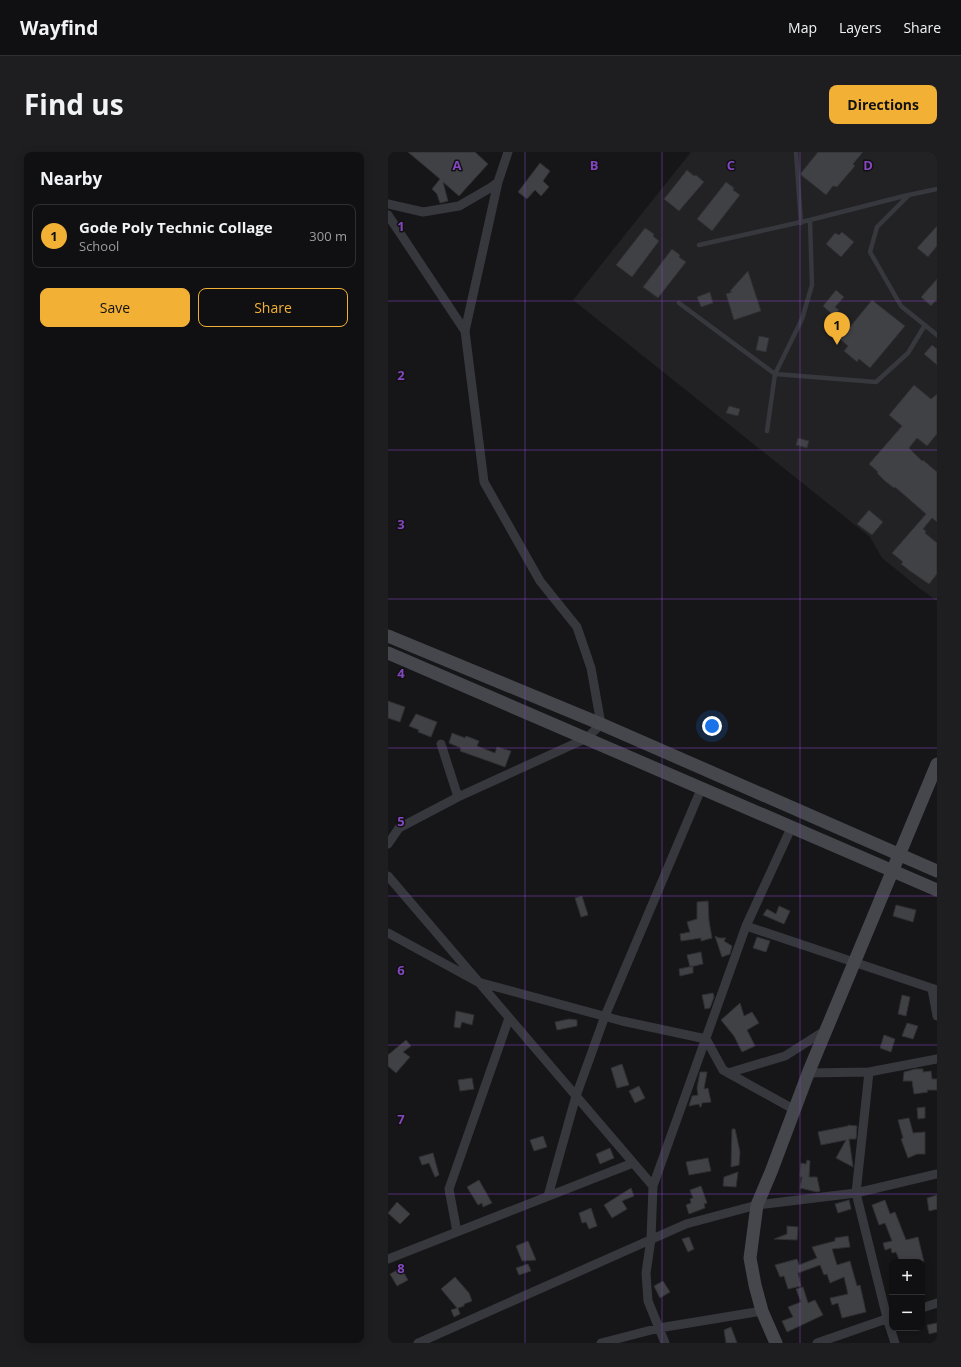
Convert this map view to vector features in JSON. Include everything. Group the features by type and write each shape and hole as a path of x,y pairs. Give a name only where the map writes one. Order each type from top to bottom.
{"street":[{"path":"508,152 498,182 465,331 484,482 540,581 577,627 591,668 601,724"},
{"path":"388,204 423,212 459,206 498,182"},
{"path":"388,215 465,331"},
{"path":"388,636 601,724 937,871"},
{"path":"388,653 893,869 937,890"},
{"path":"388,844 399,828 458,797 587,738 601,724"},
{"path":"441,744 458,797"},
{"path":"776,1343 762,1311 750,1258 758,1205 808,1073 937,764"},
{"path":"548,1196 576,1096 606,1016 702,788"},
{"path":"665,1343 648,1301 646,1273 651,1240 654,1186 746,926 792,826"},
{"path":"388,876 654,1186"},
{"path":"746,926 934,990 937,1016"},
{"path":"388,933 478,982 606,1016 706,1039 723,1070 795,1110"},
{"path":"457,1232 449,1189 509,1018"},
{"path":"728,1072 785,1056 826,1030"},
{"path":"808,1073 869,1072 937,1059"},
{"path":"869,1072 856,1193 889,1314"},
{"path":"388,1259 633,1163"},
{"path":"418,1343 686,1224 758,1205 856,1193 937,1174"},
{"path":"925,1307 937,1303"},
{"path":"602,1343 658,1328 762,1311"},
{"path":"817,1343 889,1318"},
{"path":"893,1331 896,1343"}],"lane":[{"path":"796,152 801,223"},
{"path":"699,245 801,223 937,189"},
{"path":"909,195 877,227 870,252 901,306 937,335"},
{"path":"767,431 776,374 802,319 812,285 810,220"},
{"path":"679,303 776,374 876,382 908,353 925,325"}],"shaded area":[{"path":"691,152 937,152 937,601 882,558 870,537 573,300"}],"building":[{"path":"408,152 475,152 488,164 459,196 443,182 448,201 440,203 437,194 432,189 440,179"},
{"path":"818,152 863,152 853,164 855,166 837,187 833,186 826,195 801,175"},
{"path":"540,163 550,171 543,181 549,187 541,196 535,190 527,199 518,192"},
{"path":"687,170 704,182 679,211 664,199"},
{"path":"726,182 740,195 712,231 697,219"},
{"path":"937,226 937,246 928,257 917,248"},
{"path":"645,228 654,234 653,236 659,241 632,277 616,265"},
{"path":"842,232 854,242 841,257 826,244 835,233 839,235"},
{"path":"672,249 686,262 658,298 643,287"},
{"path":"748,271 761,311 734,320 726,294 732,292 730,291"},
{"path":"937,279 937,299 931,306 921,297"},
{"path":"836,290 844,297 835,307 839,310 834,316 823,306"},
{"path":"710,292 713,303 701,307 697,297"},
{"path":"872,300 905,326 870,368 859,359 857,362 844,351 848,346 840,339"},
{"path":"759,336 769,338 766,352 756,350"},
{"path":"932,345 937,349 937,365 924,354"},
{"path":"914,385 931,399 937,394 937,434 927,446 917,438 909,448 922,461 923,460 937,472 937,522 932,518 923,529 926,531 925,533 937,543 937,574 929,584 901,564 903,562 892,553 926,514 895,487 894,488 885,481 869,464 902,426 889,415"},
{"path":"729,406 740,409 738,416 726,413"},
{"path":"798,438 809,441 807,448 796,445"},
{"path":"869,510 883,522 872,535 857,524"},
{"path":"388,701 405,707 400,722 388,718"},
{"path":"416,714 437,722 431,737 418,732 419,730 409,726"},
{"path":"452,733 479,741 477,746 495,753 497,747 511,751 505,767 460,751 461,748 449,743"},
{"path":"582,896 588,915 581,917 575,898"},
{"path":"708,901 712,938 701,941 701,938 681,941 680,934 690,932 687,922 697,919 697,902"},
{"path":"896,905 916,910 913,922 893,916"},
{"path":"779,906 790,911 784,924 763,915 767,909 776,914"},
{"path":"715,936 719,938 726,938 724,941 732,946 730,954 722,957"},
{"path":"757,937 770,941 766,952 753,948"},
{"path":"701,952 703,964 690,967 687,955"},
{"path":"693,966 693,973 680,976 679,969"},
{"path":"713,993 714,997 710,1008 705,1009 702,995"},
{"path":"902,995 910,997 906,1016 898,1014"},
{"path":"740,1003 744,1016 752,1012 759,1023 747,1030 755,1046 742,1052 734,1036 721,1020"},
{"path":"456,1011 474,1015 472,1025 462,1022 460,1028 454,1027"},
{"path":"569,1019 577,1020 577,1026 557,1030 555,1022"},
{"path":"907,1023 918,1026 913,1039 902,1036"},
{"path":"884,1035 895,1039 891,1052 880,1048"},
{"path":"406,1040 411,1046 403,1052 410,1057 396,1073 388,1066 388,1055"},
{"path":"622,1064 629,1085 617,1088 611,1068"},
{"path":"915,1069 923,1069 923,1072 931,1071 932,1079 937,1079 937,1090 927,1090 928,1092 914,1094 912,1081 903,1081 904,1072"},
{"path":"700,1072 707,1072 704,1089 708,1088 711,1102 702,1103 701,1107 699,1104 689,1106 692,1096 698,1095 697,1088"},
{"path":"472,1078 474,1089 460,1091 458,1080"},
{"path":"639,1086 645,1098 635,1103 629,1091"},
{"path":"925,1107 925,1118 918,1119 917,1108"},
{"path":"909,1118 913,1133 925,1132 925,1154 917,1154 908,1158 901,1139 903,1138 898,1120"},
{"path":"848,1125 857,1126 856,1139 849,1139 853,1167 836,1158 846,1140 821,1145 818,1132"},
{"path":"732,1129 735,1129 740,1152 739,1165 731,1167"},
{"path":"543,1136 547,1147 534,1151 530,1140"},
{"path":"610,1148 614,1158 600,1164 596,1154"},
{"path":"433,1153 439,1175 435,1177 429,1163 422,1165 419,1157"},
{"path":"708,1158 711,1171 689,1175 686,1162"},
{"path":"807,1160 810,1161 809,1177 817,1177 820,1191 817,1192 800,1188 802,1177 800,1177 801,1163 806,1164"},
{"path":"738,1172 736,1187 723,1186 724,1177"},
{"path":"479,1180 492,1203 483,1207 482,1203 478,1205 467,1187"},
{"path":"701,1186 707,1203 704,1204 705,1208 689,1214 686,1205 691,1203 690,1199 693,1198 690,1190"},
{"path":"631,1188 634,1196 622,1201 627,1209 612,1218 604,1205"},
{"path":"937,1195 937,1209 929,1211 927,1198"},
{"path":"849,1200 851,1209 838,1213 835,1204"},
{"path":"885,1200 890,1214 895,1212 906,1240 918,1237 923,1259 899,1259 896,1252 892,1253 891,1248 885,1250 883,1243 892,1241 885,1223 879,1225 872,1205"},
{"path":"397,1202 410,1214 400,1224 388,1213"},
{"path":"591,1208 597,1226 589,1229 586,1222 582,1223 579,1213"},
{"path":"787,1226 798,1227 797,1240 774,1239 787,1234"},
{"path":"848,1236 850,1247 832,1249 837,1265 850,1261 857,1286 860,1285 866,1312 842,1318 838,1303 832,1305 830,1298 848,1294 844,1277 830,1283 827,1274 824,1275 820,1265 798,1273 801,1286 788,1289 784,1276 780,1277 775,1265 797,1259 799,1265 817,1258 812,1247 835,1241 835,1238"},
{"path":"689,1237 694,1249 688,1252 682,1239"},
{"path":"528,1241 536,1260 522,1261 516,1246"},
{"path":"528,1264 531,1271 519,1275 516,1268"},
{"path":"401,1268 408,1280 397,1286 390,1274"},
{"path":"455,1277 469,1293 472,1301 458,1308 460,1314 454,1317 451,1310 457,1308 441,1289"},
{"path":"663,1281 670,1292 660,1298 654,1286"},
{"path":"803,1287 808,1303 815,1300 823,1315 787,1332 782,1321 793,1317 788,1307 801,1302 796,1289"},
{"path":"937,1323 937,1332 929,1334 927,1325"},
{"path":"731,1327 737,1343 726,1343 724,1330"}],"place":[{"name":"Gode Poly Technic Collage","path":"837,345"}]}
